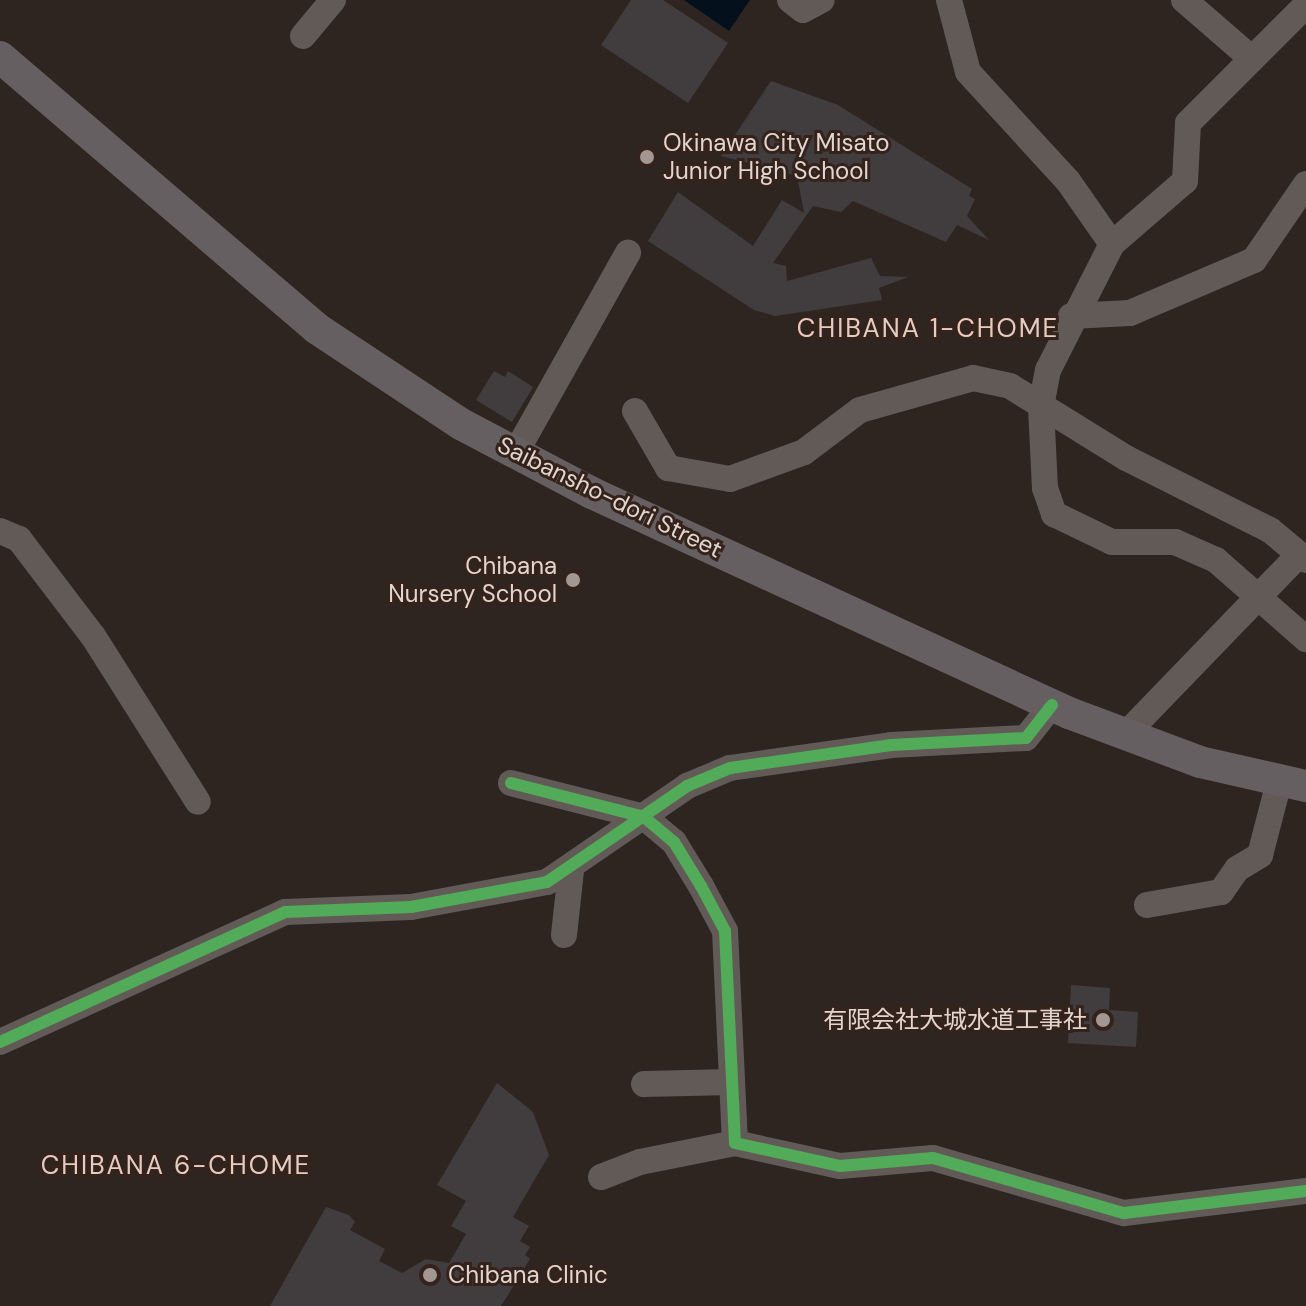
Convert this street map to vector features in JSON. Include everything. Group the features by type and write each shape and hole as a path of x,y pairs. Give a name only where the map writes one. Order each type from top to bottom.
{"main road":[{"name":"Saibansho-dori Street","path":"0,57 316,328 416,397 515,454 1052,705 1125,735 1292,784"}],"street":[{"path":"303,36 333,0"},
{"path":"790,0 803,10 822,0"},
{"path":"949,0 968,72 1068,181 1112,244"},
{"path":"1184,0 1252,59"},
{"path":"1306,5 1188,123 1185,181 1112,244 1071,316 1048,370 1041,407 1045,488 1054,514 1112,542 1175,542 1216,560 1261,594 1306,639"},
{"path":"1071,316 1130,313 1254,260 1306,184"},
{"path":"515,454 628,253"},
{"path":"635,411 668,468 730,479 804,452 860,410 973,378 1010,386 1041,407 1270,530 1302,557 1261,594 1125,735"},
{"path":"0,531 19,539 93,636 198,802"},
{"path":"0,1042 285,912 476,899 519,892 571,871 687,786 730,768 891,745 1026,738 1052,705"},
{"path":"511,783 644,817 674,842 725,931 735,1143"},
{"path":"1147,905 1221,892 1237,869 1260,855 1292,784"},
{"path":"564,935 571,871"},
{"path":"644,1084 732,1082"},
{"path":"601,1177 640,1162 735,1143 840,1166 933,1158 1124,1213 1306,1191"}],"water":[{"path":"684,0 750,0 729,31"}],"building":[{"path":"631,0 663,0 728,43 688,103 601,45"},
{"path":"771,81 838,105 972,189 969,196 975,199 967,216 989,240 957,225 946,242 853,201 841,212 813,206 773,263 786,266 787,281 871,258 880,276 908,277 879,288 882,300 775,316 754,310 648,241 678,192 753,246 782,200 804,213 797,176 721,156"},
{"path":"494,371 505,377 508,371 533,387 512,422 476,400"},
{"name":"有限会社大城水道工事社","path":"1071,985 1110,988 1109,1010 1138,1012 1136,1047 1068,1043"},
{"path":"497,1083 533,1112 549,1155 513,1217 529,1226 520,1241 530,1247 525,1255 530,1259 501,1306 270,1306 326,1207 349,1215 355,1222 350,1230 385,1249 379,1261 402,1273 426,1259 449,1263 466,1234 451,1226 466,1201 437,1185"}],"cycle path":[{"path":"0,1042 285,912 411,907 547,882 687,786 730,768 891,745 1026,738 1052,705"},
{"path":"511,783 644,817 674,842 725,931 735,1143 840,1166 933,1158 1124,1213 1306,1191"}],"place":[{"name":"Okinawa City Misato Junior High School","path":"647,157"},
{"name":"Chibana Nursery School","path":"573,580"},
{"name":"有限会社大城水道工事社","path":"1103,1020"},
{"name":"Chibana Clinic","path":"430,1275"}],"district":[{"name":"CHIBANA 1-CHOME","path":"928,329"},
{"name":"CHIBANA 6-CHOME","path":"176,1166"}]}
